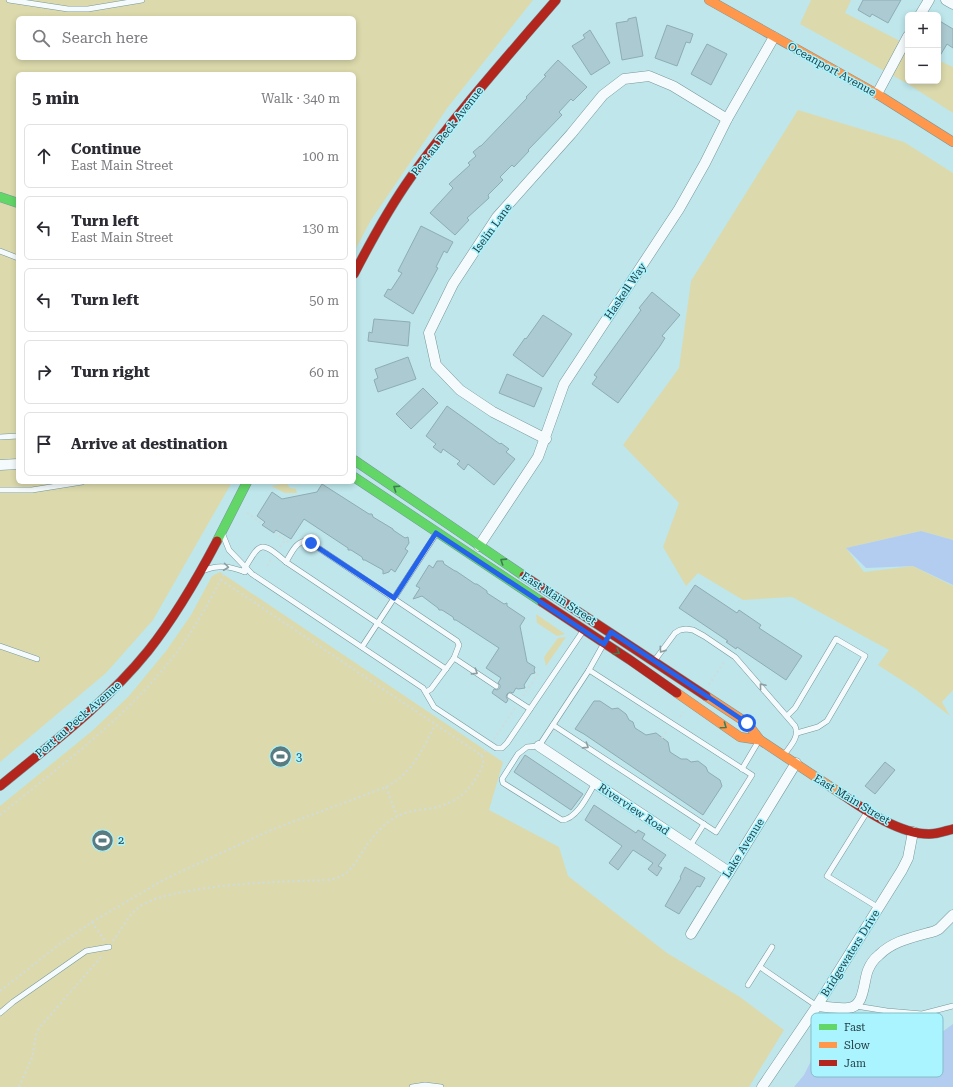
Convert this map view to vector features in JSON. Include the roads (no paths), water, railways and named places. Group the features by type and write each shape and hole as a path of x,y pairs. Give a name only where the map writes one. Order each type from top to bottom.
{"main road":[{"name":"Port au Peck Avenue","path":"356,270 387,213 410,178 476,93 556,0"},
{"name":"Oceanport Avenue","path":"709,0 876,94 953,142"},
{"path":"0,197 16,202"},
{"name":"East Main Street","path":"356,461 479,546 747,723 760,740 868,810 897,826 913,832 930,834 953,829"},
{"name":"East Main Street","path":"356,479 630,660 740,737 760,740"},
{"name":"Port au Peck Avenue","path":"0,786 74,725 125,678 148,651 167,626 200,573 246,484"}],"street":[{"path":"922,12 928,0"},
{"path":"946,0 953,4"},
{"name":"Haskell Way","path":"479,546 538,457 546,439 564,384 679,210 727,119 774,37"},
{"path":"876,94 905,41"},
{"name":"Iselin Lane","path":"546,439 493,412 460,390 436,365 429,333 453,284 497,217 571,134 603,95 624,79 650,76 673,86 727,119"},
{"path":"0,465 16,464"},
{"name":"Riverview Road","path":"539,746 729,872"},
{"name":"Lake Avenue","path":"691,934 796,763"},
{"name":"Bridgewaters Drive","path":"812,1013 902,870 908,858 913,832"},
{"path":"817,1006 848,1008 855,1006 861,998 868,971 878,955 888,947 900,941 939,929 953,915"},
{"name":"Bridgewaters Drive","path":"762,1087 811,1015"}],"lane":[{"path":"9,0 68,9 88,9 142,0"},
{"path":"0,251 16,257"},
{"path":"0,437 16,436"},
{"path":"0,490 32,490 70,484"},
{"path":"222,530 224,541 244,570"},
{"path":"362,647 436,533"},
{"path":"286,562 297,544 303,541 308,541 457,641 459,645 454,658 431,689 426,692"},
{"path":"244,570 257,549 264,547 446,669"},
{"path":"232,554 244,561 250,559 253,555"},
{"path":"200,573 205,569 218,566 244,570 252,574 423,688 434,706 496,748 502,748 507,744 584,631"},
{"path":"654,661 675,633 680,630 692,630 704,636 735,657 787,716 795,726 798,733"},
{"path":"595,783 574,816 568,820 562,820 503,783 502,779 518,754 527,747 539,746 589,670 611,632"},
{"path":"784,755 798,733 818,727 827,721 865,656 836,639 795,708 787,716"},
{"path":"0,646 37,659"},
{"path":"454,658 496,686"},
{"path":"553,725 716,832 752,775 589,670"},
{"path":"510,696 530,710"},
{"path":"742,768 760,740"},
{"path":"868,810 827,876 879,908"},
{"path":"690,846 704,824"},
{"path":"0,1013 13,1002 86,951 109,947"},
{"path":"748,985 772,947"},
{"path":"760,967 817,1006"},
{"path":"855,1006 910,1013"},
{"path":"926,1013 953,1006"},
{"path":"412,1087 425,1085 441,1087"}],"water":[{"path":"921,531 953,540 953,585 913,566 866,568 846,548"},
{"path":"953,1024 953,1087 794,1087 804,1075 811,1061 811,1077 943,1077 943,1031"}],"place":[{"name":"3","path":"281,757"},
{"name":"2","path":"103,840"}]}
